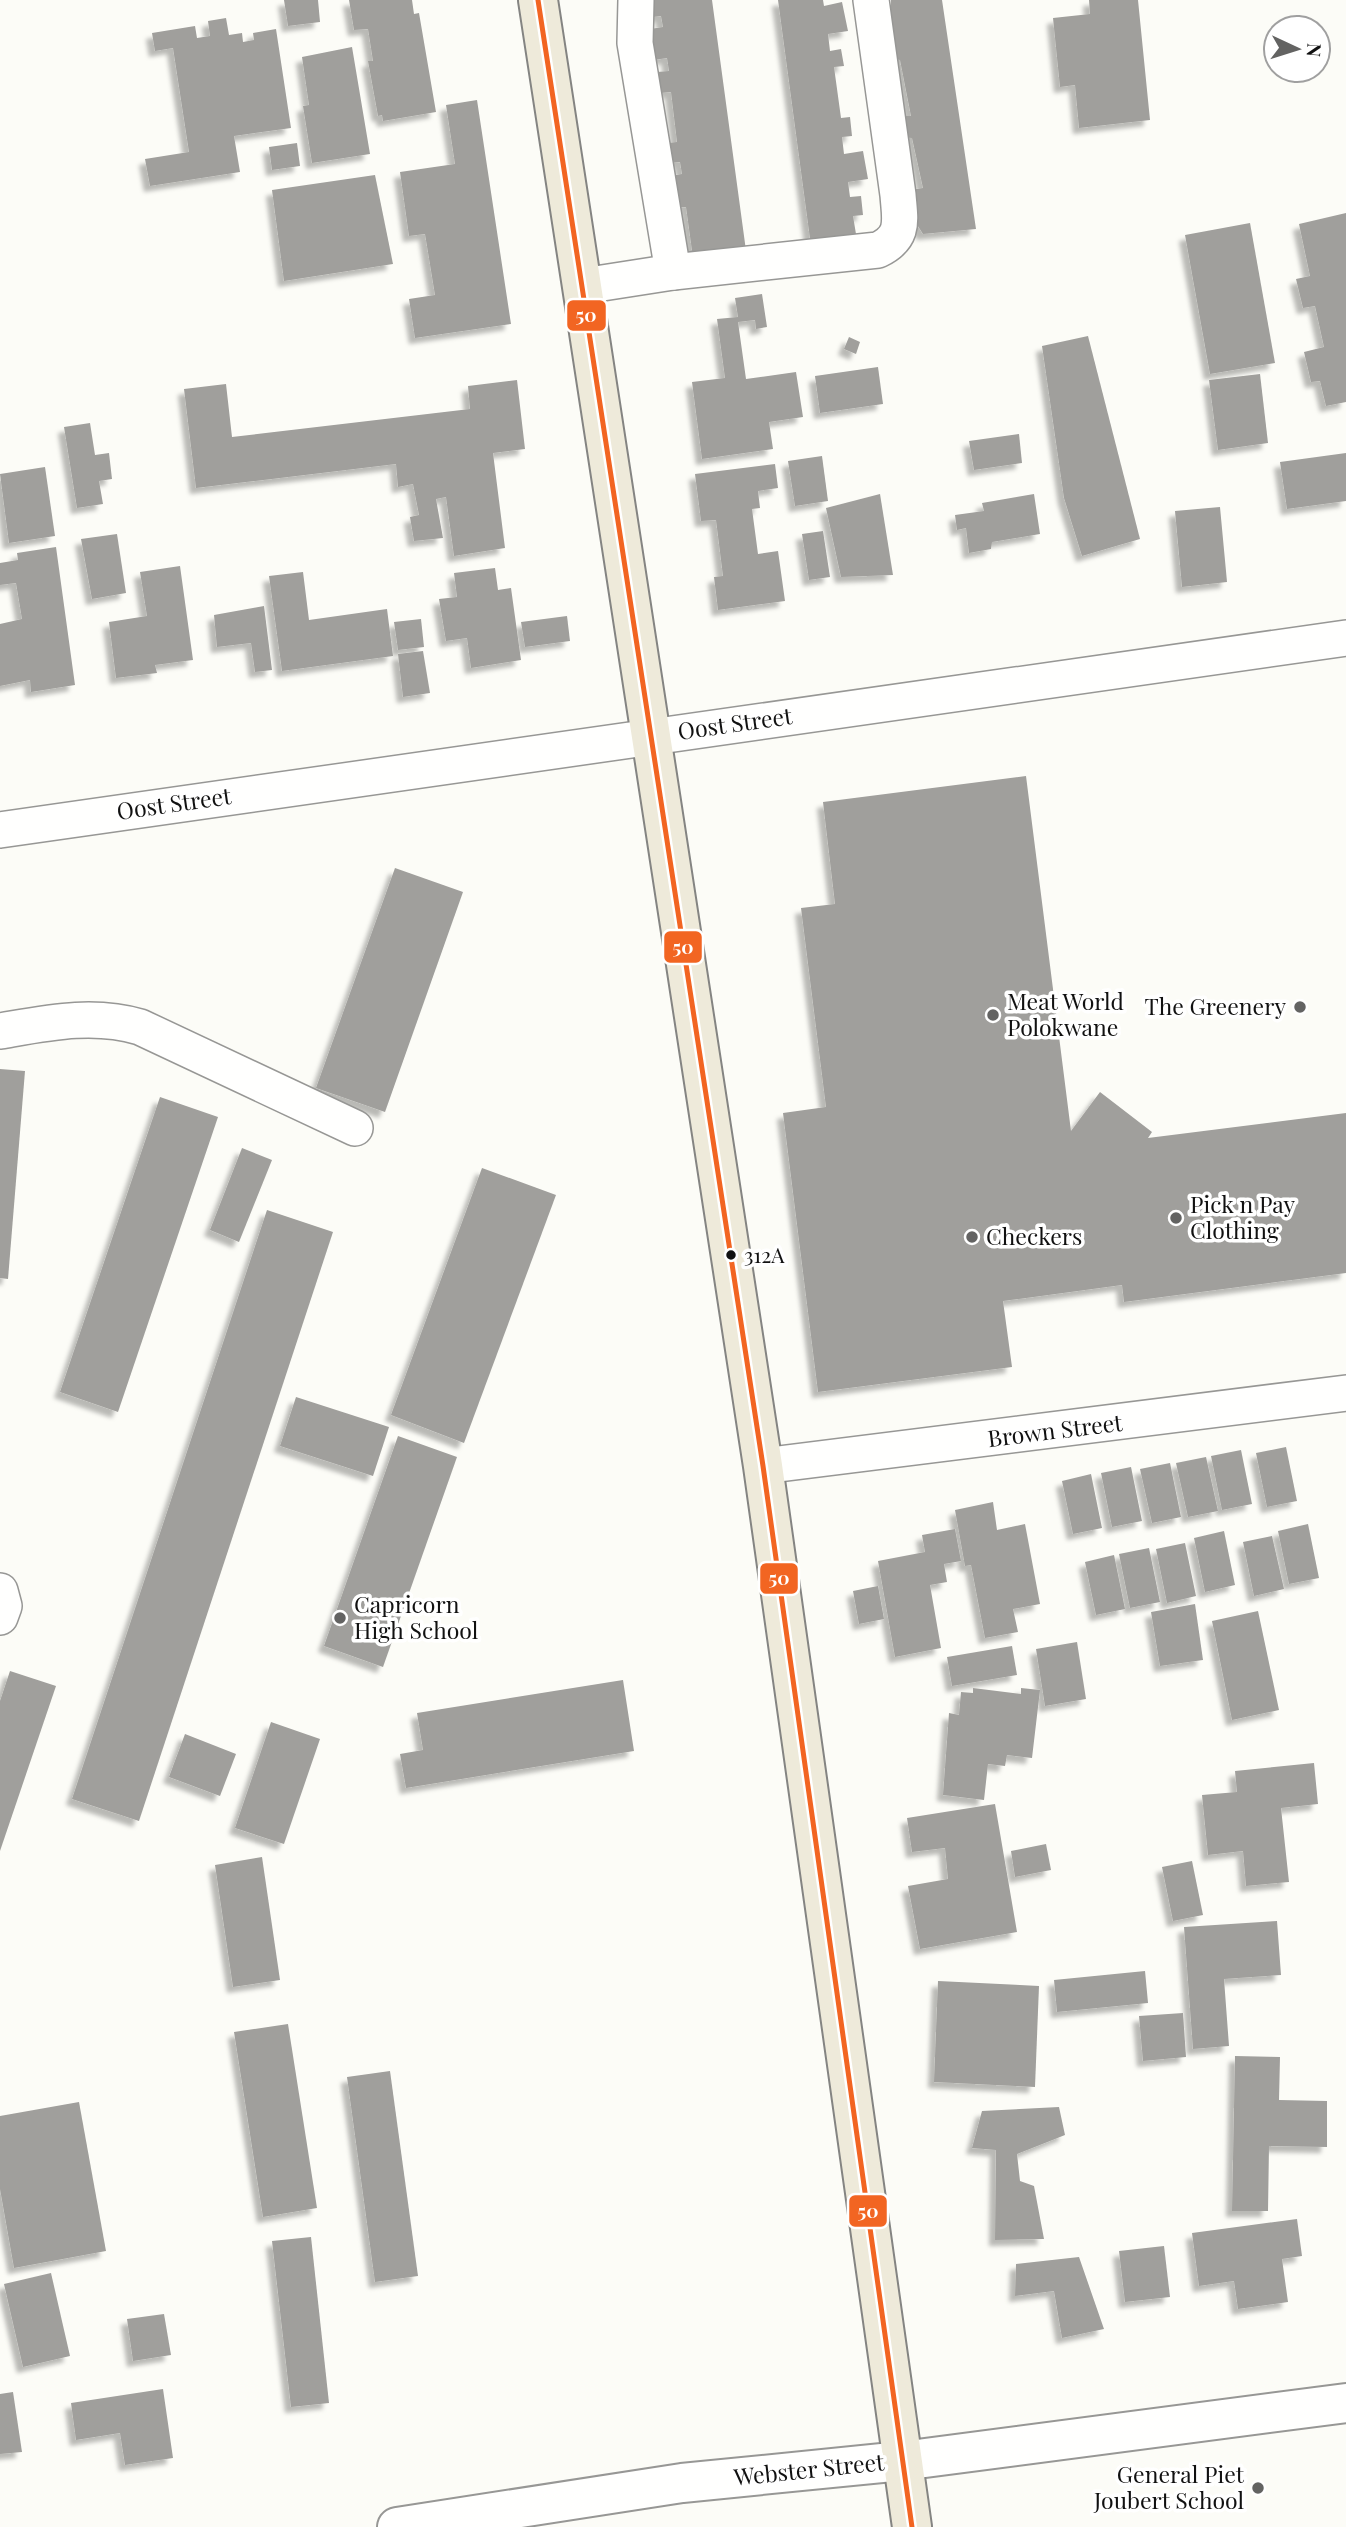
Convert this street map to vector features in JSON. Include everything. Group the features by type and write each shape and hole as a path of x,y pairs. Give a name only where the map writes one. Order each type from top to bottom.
{"main road":[{"path":"538,0 763,1466 912,2527"}],"street":[{"path":"636,0 635,43 673,272"},
{"path":"583,286 673,272 878,250 893,243 899,227 898,195 871,0"},
{"name":"Oost Street","path":"0,830 1346,638"},
{"path":"0,1031 52,1022 116,1020 140,1027 355,1128"},
{"name":"Brown Street","path":"763,1466 1346,1393"},
{"path":"0,1591 4,1606 0,1617"},
{"name":"Webster Street","path":"397,2527 682,2483 902,2461 1346,2403"}],"building":[{"path":"284,0 318,0 320,22 288,26"},
{"path":"349,0 412,0 414,14 419,13 436,112 383,121 382,115 378,116 368,61 373,61 368,29 354,30"},
{"path":"650,0 712,0 747,258 694,265 686,207 671,208 664,177 682,174 680,162 670,163 668,143 677,142 671,92 660,93 657,72 669,71 667,58 647,61 644,30 663,27 661,16 653,17"},
{"path":"778,0 823,0 824,6 842,2 848,31 828,34 830,51 841,49 844,66 834,67 841,118 850,117 852,136 842,137 844,154 863,151 868,179 848,182 850,197 861,196 863,215 853,216 857,240 811,246"},
{"path":"891,0 942,0 976,229 923,234 911,215 910,190 923,188 912,138 900,137 899,116 911,116 900,60 890,58"},
{"path":"1089,0 1138,0 1150,120 1079,128 1075,85 1060,87 1053,18 1090,14"},
{"path":"226,18 229,35 242,33 243,42 254,40 253,33 276,29 291,128 234,136 240,172 150,186 145,159 189,152 173,48 155,51 152,33 195,26 197,38 210,36 208,21"},
{"path":"352,47 370,154 312,163 303,106 309,105 302,57"},
{"path":"477,100 511,324 415,338 409,299 435,295 425,234 409,236 400,172 455,164 446,105"},
{"path":"297,143 300,166 272,170 269,147"},
{"path":"375,175 393,264 284,281 272,190"},
{"path":"1346,213 1346,402 1326,406 1320,381 1311,382 1304,352 1324,347 1315,306 1303,308 1296,279 1310,276 1299,224"},
{"path":"1250,223 1275,363 1210,374 1185,235"},
{"path":"762,294 767,327 756,329 755,320 738,322 746,379 796,372 803,417 769,422 773,449 702,459 692,382 725,378 717,319 738,317 735,298"},
{"path":"1088,336 1140,539 1082,556 1064,498 1042,346"},
{"path":"849,337 860,342 856,354 844,349"},
{"path":"878,367 883,404 820,413 815,376"},
{"path":"1260,374 1268,443 1218,450 1209,380"},
{"path":"517,380 525,449 493,453 505,548 454,556 446,497 436,499 443,538 414,541 410,517 419,515 413,484 398,487 396,464 196,488 184,389 226,384 232,437 470,409 468,386"},
{"path":"90,423 95,455 109,453 112,479 99,481 103,504 77,508 64,427"},
{"path":"1019,434 1022,463 974,470 969,441"},
{"path":"1346,453 1346,501 1287,509 1280,462"},
{"path":"822,456 828,501 795,506 788,461"},
{"path":"775,464 778,488 758,491 760,508 752,509 758,554 778,551 785,601 718,610 714,577 723,576 716,520 701,521 695,474"},
{"path":"45,467 55,536 9,543 0,474"},
{"path":"880,494 893,575 841,577 826,508"},
{"path":"1034,494 1040,534 992,542 991,549 969,553 966,528 957,530 955,515 984,511 982,503"},
{"path":"1220,507 1227,582 1182,587 1175,511"},
{"path":"823,531 830,577 809,580 802,534"},
{"path":"117,534 126,593 92,599 81,539"},
{"path":"56,547 75,685 31,692 30,680 0,686 0,624 22,619 16,583 0,585 0,563 18,560 17,553"},
{"path":"180,566 193,660 155,665 157,673 116,678 109,622 147,616 140,572"},
{"path":"495,568 498,590 511,588 521,660 471,668 467,638 446,641 439,599 457,597 454,573"},
{"path":"303,572 309,620 387,609 393,656 282,671 269,576"},
{"path":"264,606 272,670 255,672 251,643 217,647 214,615"},
{"path":"567,616 570,641 525,647 521,622"},
{"path":"421,619 424,647 398,650 394,622"},
{"path":"423,651 430,693 403,697 398,654"},
{"path":"1026,776 1071,1131 1100,1092 1152,1132 1148,1138 1346,1113 1346,1273 1124,1302 1122,1285 1003,1301 1012,1367 818,1392 783,1113 826,1107 801,908 835,904 823,802"},
{"path":"395,868 463,892 385,1112 316,1088"},
{"path":"0,1069 25,1071 8,1279 0,1278"},
{"path":"160,1097 218,1117 118,1412 60,1392"},
{"path":"242,1148 272,1160 239,1242 210,1230"},
{"path":"482,1168 556,1195 464,1443 391,1415"},
{"path":"267,1210 333,1232 139,1821 72,1799"},
{"path":"296,1397 389,1427 373,1476 280,1446"},
{"path":"398,1436 457,1457 383,1667 324,1646"},
{"path":"1286,1447 1297,1501 1267,1507 1256,1453"},
{"path":"1241,1450 1252,1504 1222,1510 1211,1456"},
{"path":"1206,1457 1218,1511 1188,1517 1176,1463"},
{"path":"1170,1463 1181,1517 1152,1523 1140,1469"},
{"path":"1131,1467 1142,1521 1112,1527 1101,1473"},
{"path":"1091,1474 1102,1528 1073,1534 1062,1481"},
{"path":"993,1502 997,1530 1025,1524 1040,1604 1013,1609 1018,1632 985,1638 971,1565 965,1566 955,1510"},
{"path":"1308,1524 1319,1578 1289,1584 1278,1531"},
{"path":"955,1529 961,1561 944,1564 947,1582 930,1585 941,1648 895,1657 878,1561 925,1552 922,1535"},
{"path":"1224,1531 1235,1585 1205,1592 1194,1538"},
{"path":"1272,1536 1284,1589 1254,1596 1243,1542"},
{"path":"1185,1543 1196,1596 1167,1603 1156,1549"},
{"path":"1149,1548 1160,1602 1130,1608 1119,1554"},
{"path":"1114,1555 1125,1609 1096,1615 1085,1562"},
{"path":"878,1586 884,1619 859,1624 853,1591"},
{"path":"1195,1604 1203,1660 1160,1666 1151,1612"},
{"path":"1258,1611 1279,1710 1232,1720 1212,1621"},
{"path":"1077,1642 1086,1699 1045,1706 1036,1649"},
{"path":"1012,1646 1017,1675 952,1686 947,1657"},
{"path":"10,1671 56,1686 0,1851 0,1701"},
{"path":"623,1680 634,1751 406,1788 400,1754 423,1750 417,1713"},
{"path":"973,1688 1021,1694 1021,1688 1040,1690 1032,1758 1007,1755 1005,1766 988,1764 984,1800 943,1795 949,1713 959,1715 961,1692 973,1693"},
{"path":"271,1722 320,1739 284,1844 235,1828"},
{"path":"185,1734 236,1754 220,1796 169,1777"},
{"path":"1314,1763 1318,1804 1281,1808 1289,1882 1246,1886 1243,1851 1208,1855 1202,1795 1237,1792 1235,1771"},
{"path":"995,1804 1017,1932 920,1949 908,1886 948,1879 945,1848 912,1852 907,1818"},
{"path":"1046,1844 1051,1870 1015,1877 1011,1851"},
{"path":"262,1857 280,1980 233,1987 215,1865"},
{"path":"1192,1861 1203,1915 1173,1921 1162,1867"},
{"path":"1277,1921 1281,1975 1224,1979 1229,2046 1193,2049 1184,1927"},
{"path":"1145,1971 1148,2003 1057,2012 1054,1980"},
{"path":"938,1981 1039,1986 1035,2087 934,2082"},
{"path":"1183,2013 1186,2057 1143,2061 1139,2016"},
{"path":"288,2024 317,2208 263,2217 234,2032"},
{"path":"1235,2056 1280,2057 1279,2100 1327,2101 1327,2147 1269,2146 1268,2211 1232,2211"},
{"path":"390,2071 418,2276 375,2282 347,2077"},
{"path":"79,2102 106,2251 14,2268 0,2189 0,2116"},
{"path":"1059,2107 1065,2135 1017,2154 1020,2181 1034,2186 1044,2239 995,2240 996,2150 972,2148 982,2111"},
{"path":"1297,2219 1302,2256 1282,2259 1288,2302 1238,2309 1234,2281 1199,2286 1192,2233"},
{"path":"311,2237 329,2403 291,2407 272,2241"},
{"path":"1164,2246 1170,2297 1125,2302 1119,2251"},
{"path":"1079,2257 1104,2329 1062,2338 1054,2291 1015,2296 1016,2264"},
{"path":"51,2273 70,2356 23,2367 4,2284"},
{"path":"164,2314 171,2355 133,2361 127,2319"},
{"path":"163,2389 173,2458 125,2465 120,2433 76,2440 71,2403"},
{"path":"13,2392 22,2452 0,2454 0,2394"}],"transit line":[{"name":"50","path":"538,0 763,1466 912,2527"}],"place":[{"name":"The Greenery","path":"1300,1007"},
{"name":"Meat World Polokwane","path":"993,1015"},
{"name":"Pick n Pay Clothing","path":"1176,1218"},
{"name":"Checkers","path":"972,1237"},
{"name":"312A","path":"731,1255"},
{"name":"Capricorn High School","path":"340,1618"},
{"name":"General Piet Joubert School","path":"1258,2488"}]}
